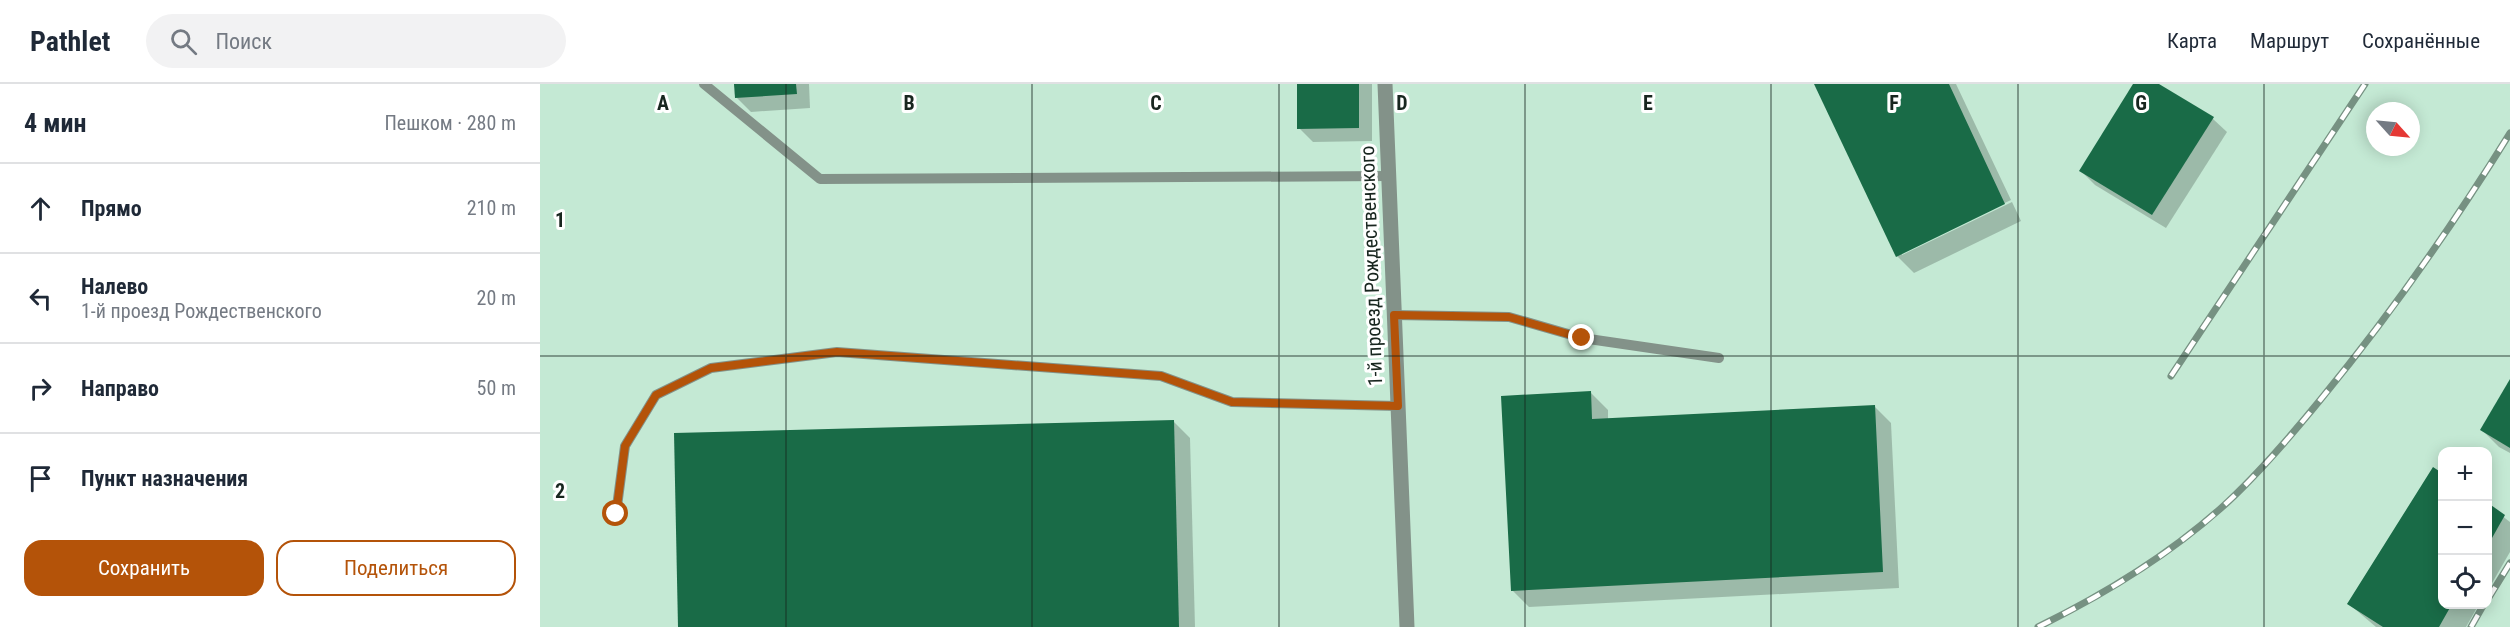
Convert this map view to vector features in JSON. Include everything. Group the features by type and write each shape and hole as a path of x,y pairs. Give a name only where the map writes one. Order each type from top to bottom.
{"street":[{"name":"1-й проезд Рождественского","path":"1385,84 1407,627"}],"lane":[{"path":"704,84 820,179 1389,176"},
{"path":"1394,315 1509,317 1582,338 1719,358"},
{"path":"616,514 625,446 656,395 711,368 837,352 1161,376 1232,402 1398,406"}],"building":[{"path":"734,84 796,84 797,94 735,98"},
{"path":"1297,84 1359,84 1359,128 1297,129"},
{"path":"1814,84 1949,84 2005,204 1896,257"},
{"path":"2133,84 2159,84 2214,117 2152,215 2079,171"},
{"path":"2510,379 2510,448 2480,430"},
{"path":"1591,391 1592,419 1875,405 1883,572 1511,591 1501,396"},
{"path":"1174,420 1179,627 678,627 674,433"},
{"path":"2433,467 2438,470 2438,609 2449,609 2439,627 2383,627 2347,604"},
{"path":"2492,506 2505,515 2492,538"}],"railway":[{"path":"2171,376 2365,84"},
{"path":"2038,627 2086,602 2156,559 2199,527 2260,470 2347,367 2396,302 2466,202 2510,133"},
{"path":"2492,592 2510,563"},
{"path":"2471,627 2481,609"}],"route":[{"path":"616,514 625,446 656,395 711,368 837,352 998,366 1161,376 1232,402 1398,406 1394,315 1509,317 1582,338"}]}
